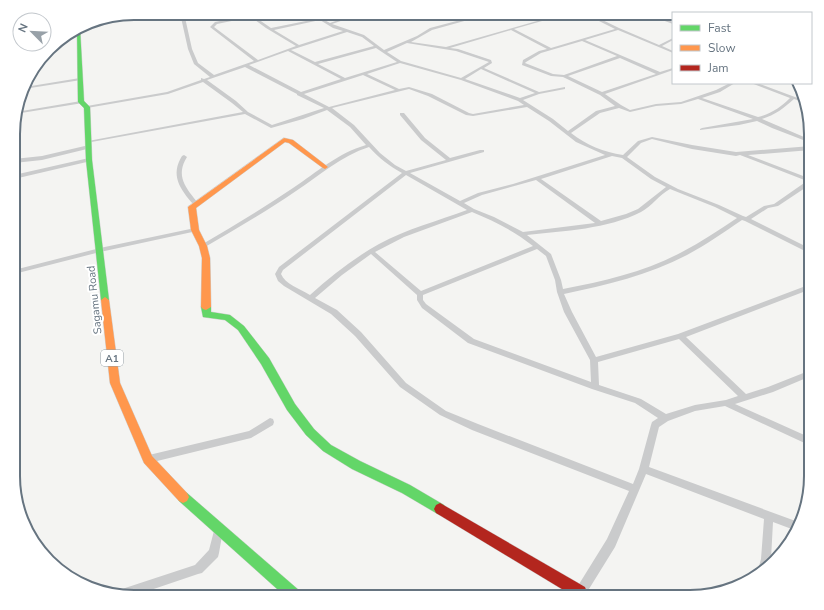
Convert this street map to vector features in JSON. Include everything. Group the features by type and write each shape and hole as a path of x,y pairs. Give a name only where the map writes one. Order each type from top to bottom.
{"main road":[{"name":"Sagamu Road","path":"79,34 81,53 80,79 115,383 148,459 189,504 288,590"},
{"path":"326,167 291,141 284,140 223,185 195,203 192,207 195,230 203,246 206,258 206,315 227,317 241,328 265,361 291,407 310,432 327,448 356,465 406,489 571,590"}],"street":[{"path":"184,20 190,49 196,64 212,76"},
{"path":"232,20 216,23 212,27 257,61"},
{"path":"258,20 299,46"},
{"path":"272,29 315,20"},
{"path":"322,20 363,36 376,47 400,62 462,79 520,100 578,141 611,155 624,157 653,178 669,187 717,206 804,249"},
{"path":"330,24 342,20"},
{"path":"384,52 431,29 465,20"},
{"path":"448,47 544,20"},
{"path":"599,20 672,52"},
{"path":"510,29 551,49"},
{"path":"618,29 551,49 528,58 523,64 552,75 564,76 602,94 618,106 630,112 656,105 681,103 718,91 731,84"},
{"path":"22,112 168,93 202,79 348,31"},
{"path":"583,40 660,74"},
{"path":"660,46 672,40"},
{"path":"407,42 457,50 491,62 462,79"},
{"path":"316,63 376,47"},
{"path":"288,50 316,63 344,79"},
{"path":"564,76 620,56"},
{"path":"299,94 400,62"},
{"path":"245,65 328,108 352,126 393,166 472,210 492,218 522,234 549,256 568,312 594,360 595,387"},
{"path":"482,68 538,93"},
{"path":"602,94 672,69"},
{"path":"363,73 398,90"},
{"path":"30,87 80,79"},
{"path":"202,79 234,102 246,113 271,127 328,108 409,88 418,90 473,115 529,105"},
{"path":"756,84 799,100"},
{"path":"520,100 538,93 563,88"},
{"path":"699,98 758,119 804,139"},
{"path":"702,129 758,119 781,108 793,98"},
{"path":"568,133 598,112 618,106"},
{"path":"20,160 42,158 88,144 246,113"},
{"path":"402,114 424,140 448,160"},
{"path":"624,157 637,143 647,138 729,154 804,149"},
{"path":"203,246 294,189 326,167 336,158 358,148 370,145"},
{"path":"482,151 405,173 281,269 278,274 280,279 334,312 358,334 403,385 443,413 634,489"},
{"path":"741,154 804,178"},
{"path":"459,203 480,194 611,155"},
{"path":"184,157 178,170 178,176 188,195 195,203"},
{"path":"20,176 89,160"},
{"path":"536,178 599,223"},
{"path":"560,292 604,283 658,265 684,254 766,207 776,205 804,186"},
{"path":"522,234 599,223 623,217 639,210 648,204 660,192 669,187"},
{"path":"310,298 341,272 372,251 393,240 472,210"},
{"path":"20,270 100,250 195,230"},
{"path":"420,294 538,246"},
{"path":"372,251 420,294 420,300 424,306 470,341 595,387 638,401 665,418"},
{"path":"594,360 680,336 804,289"},
{"path":"680,336 744,397"},
{"path":"582,590 611,543 644,469 655,426 665,418 695,408 726,403 770,390 804,376"},
{"path":"726,403 804,439"},
{"path":"148,459 192,450 251,434 270,422"},
{"path":"644,469 793,525"},
{"path":"765,561 769,516"},
{"path":"134,590 198,568 214,553 218,530"}],"traffic: fast":[{"path":"79,34 81,102 87,107 89,160 105,300"},
{"path":"206,307 206,315 227,317 241,328 265,361 291,407 310,432 327,448 356,465 406,489 440,509"},
{"path":"183,497 288,590"}],"traffic: slow":[{"path":"206,307 206,258 203,246 195,230 192,207 284,140 291,141 325,167"},
{"path":"105,300 115,383 148,459 183,497"}],"traffic: jam":[{"path":"440,509 577,590"}]}
